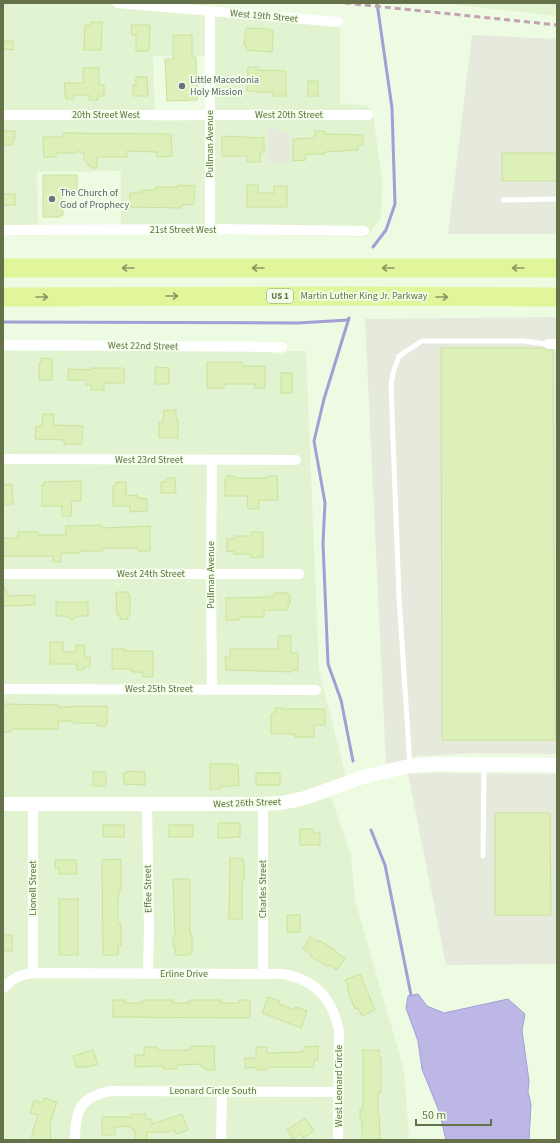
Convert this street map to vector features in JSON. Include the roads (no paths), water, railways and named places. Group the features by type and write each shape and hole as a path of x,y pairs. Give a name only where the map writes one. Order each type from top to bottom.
{"highway":[{"path":"3,268 557,268"},
{"name":"Martin Luther King Jr. Parkway","path":"3,297 557,297"}],"main road":[{"name":"West 26th Street","path":"3,804 263,804 305,798 363,777 410,766 436,764 557,765"}],"street":[{"name":"West 19th Street","path":"118,3 338,22"},
{"name":"Pullman Avenue","path":"210,11 210,229"},
{"name":"20th Street West","path":"3,115 210,115"},
{"name":"West 20th Street","path":"210,115 368,115"},
{"name":"21st Street West","path":"3,230 210,229 364,231"},
{"name":"West 22nd Street","path":"3,345 282,347"},
{"name":"West 23rd Street","path":"3,459 296,460"},
{"name":"Pullman Avenue","path":"212,460 212,689"},
{"name":"West 24th Street","path":"3,574 299,574"},
{"name":"West 25th Street","path":"3,689 316,690"},
{"name":"Lionell Street","path":"33,804 33,973"},
{"name":"Effee Street","path":"147,804 149,927 148,974"},
{"name":"Charles Street","path":"263,804 263,974"},
{"name":"Erline Drive","path":"3,988 13,979 21,975 33,973 287,975 306,981 318,989 328,1000 336,1018 339,1031"},
{"name":"West Leonard Circle","path":"338,1140 339,1031"},
{"name":"Leonard Circle South","path":"75,1140 75,1124 81,1106 88,1098 98,1093 111,1091 339,1092"},
{"path":"221,1140 222,1091"}],"lane":[{"path":"503,200 557,199"},
{"path":"410,766 399,597 391,385 393,373 399,356 422,341 523,341 552,344"},
{"path":"483,856 484,765"}],"waterway":[{"path":"373,247 386,230 395,204 392,108 377,3"},
{"path":"349,318 324,399 314,441 325,503 323,543 328,664 341,700 353,761"},
{"path":"3,322 298,323 348,320"},
{"path":"371,830 385,865 411,995"}],"railway":[{"path":"345,3 557,25"}],"place":[{"name":"Little Macedonia Holy Mission","path":"182,86"},
{"name":"The Church of God of Prophecy","path":"52,199"}]}
